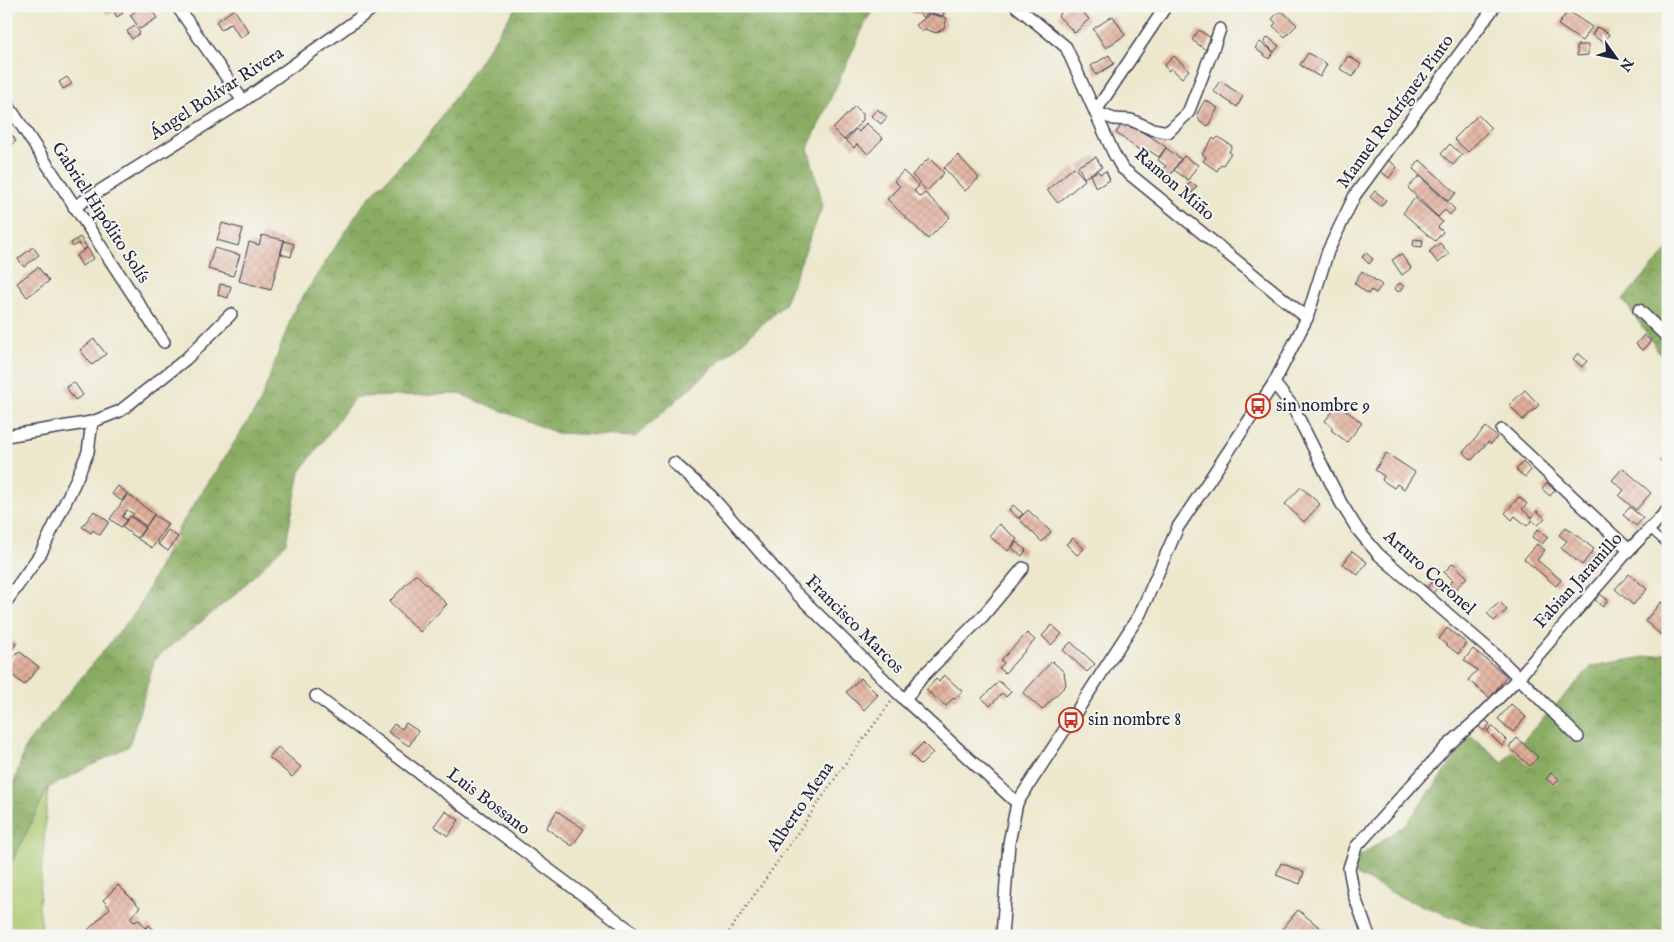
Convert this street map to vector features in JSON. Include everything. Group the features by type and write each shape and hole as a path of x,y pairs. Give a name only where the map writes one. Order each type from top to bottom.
{"street":[{"path":"177,6 244,101"},
{"name":"Ángel Bolívar Rivera","path":"74,207 244,101 376,6"},
{"name":"Ramon Miño","path":"1016,6 1066,48 1122,168 1307,318"},
{"path":"1166,6 1095,112 1114,118 1131,120 1152,129 1168,132 1188,112 1220,30"},
{"name":"Manuel Rodríguez Pinto","path":"1002,936 1009,844 1017,803 1140,614 1178,527 1274,383 1307,318 1328,251 1355,195 1495,6"},
{"name":"Gabriel Hipólito Solís","path":"6,102 164,342"},
{"path":"1639,310 1668,338"},
{"path":"6,436 92,422 120,411 186,359 231,314"},
{"name":"Arturo Coronel","path":"1274,383 1293,407 1341,503 1358,530 1378,554 1519,677 1578,736"},
{"path":"6,602 41,553 76,480 88,452 92,422"},
{"path":"1502,430 1629,550"},
{"name":"Francisco Marcos","path":"674,464 712,497 793,590 901,696 1017,803"},
{"name":"Fabian Jaramillo","path":"1369,936 1354,895 1349,868 1356,847 1446,747 1481,716 1519,677 1629,550 1668,510"},
{"path":"901,696 983,616 1022,568"},
{"name":"Luis Bossano","path":"316,696 638,936"}],"lane":[{"path":"1649,529 1668,546"}],"path":[{"name":"Alberto Mena","path":"726,936 850,757 901,696"}],"green space":[{"path":"517,6 875,6 808,148 823,205 784,305 635,437 557,433 460,394 355,397 300,472 286,543 238,592 155,659 129,746 48,788 6,874 6,808 26,745 137,610 180,526 260,403 294,310 365,202 429,135"},
{"path":"1668,250 1668,365 1623,299"},
{"path":"1668,653 1668,936 1503,936 1405,899 1343,868 1406,824 1471,736 1503,762 1592,666"},
{"path":"48,788 39,906 43,936 6,936 6,874"}],"building":[{"path":"107,6 114,6 116,9 107,14 103,9"},
{"path":"143,6 149,6 157,18 140,29 130,15"},
{"path":"911,6 924,6 929,13 923,18 919,13 911,13"},
{"path":"925,6 936,6 945,9 943,16 931,13"},
{"path":"1067,6 1077,6 1089,19 1075,33 1058,16"},
{"path":"120,8 123,13 117,17 114,12"},
{"path":"234,9 249,32 240,38 231,23 221,30 216,22"},
{"path":"1281,10 1297,25 1285,37 1273,26 1276,23 1272,19"},
{"path":"1568,11 1592,27 1582,41 1558,25"},
{"path":"930,14 947,18 944,28 936,33 925,29 922,32 916,25"},
{"path":"1113,16 1125,35 1106,48 1093,29"},
{"path":"135,26 140,33 132,39 127,31"},
{"path":"1597,27 1609,34 1604,43 1592,35"},
{"path":"1199,30 1211,38 1206,50 1192,40"},
{"path":"1268,37 1279,46 1274,52 1264,42"},
{"path":"1260,42 1274,52 1269,59 1255,48"},
{"path":"1577,45 1588,45 1588,55 1577,56"},
{"path":"1308,53 1327,64 1320,77 1300,65"},
{"path":"1109,55 1114,64 1096,75 1091,66"},
{"path":"1174,56 1189,70 1182,78 1171,68 1169,71 1164,66"},
{"path":"1348,56 1361,64 1353,77 1340,69"},
{"path":"67,77 72,84 63,89 59,82"},
{"path":"1220,81 1243,96 1237,107 1213,91"},
{"path":"1205,100 1218,108 1208,126 1200,122 1197,114"},
{"path":"855,106 863,114 863,120 844,140 833,129"},
{"path":"877,109 887,117 881,124 871,116"},
{"path":"1478,115 1491,128 1468,152 1454,139"},
{"path":"1123,122 1147,134 1166,147 1159,157 1148,150 1145,154 1116,133"},
{"path":"866,123 883,138 868,154 857,144 854,148 846,140 856,129 859,132"},
{"path":"12,135 16,141 11,145 7,138"},
{"path":"1218,137 1232,146 1229,152 1231,153 1217,171 1203,161 1206,157 1202,154 1213,138 1215,140"},
{"path":"1450,144 1462,155 1453,165 1441,154"},
{"path":"1166,148 1181,159 1167,180 1159,175 1166,166 1158,160"},
{"path":"958,155 979,178 965,191 944,168"},
{"path":"1184,156 1198,165 1188,180 1174,170"},
{"path":"1096,157 1102,167 1084,178 1078,166"},
{"path":"929,158 944,173 927,191 912,175"},
{"path":"1388,160 1397,167 1389,178 1379,170"},
{"path":"1420,160 1456,193 1448,201 1413,169"},
{"path":"1074,167 1085,180 1058,203 1047,190"},
{"path":"903,171 919,186 914,191 920,197 925,193 950,217 928,239 887,199 900,186 894,181"},
{"path":"1098,171 1100,174 1106,171 1110,180 1096,188 1090,175"},
{"path":"1419,176 1455,209 1450,215 1445,210 1438,217 1408,188"},
{"path":"1190,182 1197,186 1192,193 1185,189"},
{"path":"1375,191 1386,200 1381,206 1370,197"},
{"path":"1415,198 1443,222 1438,227 1443,232 1435,241 1403,213"},
{"path":"222,223 243,229 238,246 217,240"},
{"path":"262,235 284,240 271,290 239,281 249,242 259,245"},
{"path":"80,237 87,247 83,250 78,243 73,247 71,243"},
{"path":"1414,239 1423,240 1422,247 1413,246"},
{"path":"284,241 294,244 291,257 281,254"},
{"path":"1440,243 1449,254 1438,263 1429,252"},
{"path":"33,247 39,255 24,267 18,259"},
{"path":"87,248 94,258 82,266 76,256"},
{"path":"214,248 240,255 233,276 208,269"},
{"path":"1366,253 1373,259 1369,264 1362,257"},
{"path":"1401,254 1411,268 1402,275 1392,260"},
{"path":"38,267 49,281 27,297 17,283"},
{"path":"1362,271 1382,285 1376,293 1371,290 1368,294 1354,283"},
{"path":"1400,283 1404,287 1398,292 1394,288"},
{"path":"220,284 231,286 228,298 218,295"},
{"path":"1644,335 1651,341 1642,350 1636,344"},
{"path":"94,339 106,354 92,365 80,350"},
{"path":"1578,353 1587,361 1582,367 1573,359"},
{"path":"74,382 83,395 75,400 66,387"},
{"path":"1525,390 1539,405 1523,420 1509,405"},
{"path":"1338,404 1362,423 1347,442 1331,430 1333,428 1325,421"},
{"path":"1486,427 1497,437 1491,444 1488,442 1472,460 1463,452"},
{"path":"1668,452 1668,467 1660,460"},
{"path":"1386,453 1415,472 1404,489 1397,484 1394,488 1382,480 1384,476 1375,470"},
{"path":"1523,462 1531,470 1525,477 1516,470"},
{"path":"1623,468 1651,493 1636,510 1619,496 1624,490 1612,480"},
{"path":"1547,483 1555,490 1550,496 1542,489"},
{"path":"118,486 127,493 122,501 112,494"},
{"path":"1301,487 1320,504 1304,522 1285,504"},
{"path":"128,494 154,514 146,526 127,510 122,517 127,520 121,527 110,519"},
{"path":"1519,497 1527,504 1522,509 1532,518 1537,511 1545,518 1538,525 1532,520 1527,526 1515,516 1512,520 1505,513"},
{"path":"1013,505 1023,514 1018,518 1009,510"},
{"path":"1630,507 1643,518 1636,526 1623,515"},
{"path":"1028,510 1051,532 1042,542 1019,519"},
{"path":"94,511 109,522 100,535 93,530 91,533 82,527"},
{"path":"154,515 168,524 152,548 138,539"},
{"path":"130,516 145,527 137,538 122,527"},
{"path":"999,524 1017,539 1008,551 989,536"},
{"path":"1566,527 1594,549 1582,565 1561,548 1567,541 1559,535"},
{"path":"1538,529 1548,537 1542,544 1532,537"},
{"path":"168,530 178,537 168,551 158,544"},
{"path":"1073,538 1084,549 1077,555 1066,544"},
{"path":"1016,542 1026,550 1022,556 1012,548"},
{"path":"1537,544 1545,550 1537,560 1561,580 1556,586 1524,559"},
{"path":"1352,551 1367,562 1358,575 1343,564"},
{"path":"1453,563 1467,577 1450,595 1445,590 1453,580 1444,572"},
{"path":"416,574 447,604 420,632 389,602"},
{"path":"1629,574 1647,589 1633,605 1615,589"},
{"path":"1433,581 1439,586 1429,597 1423,591"},
{"path":"1600,594 1608,600 1603,607 1595,600"},
{"path":"1500,602 1507,610 1494,621 1487,613"},
{"path":"1661,602 1668,608 1668,626 1661,635 1645,621"},
{"path":"1052,625 1062,634 1051,645 1042,636"},
{"path":"1447,628 1466,643 1458,654 1439,639"},
{"path":"1027,633 1035,640 1005,673 999,668 1004,663 1001,660"},
{"path":"6,637 16,644 12,650 6,646"},
{"path":"1071,642 1095,664 1087,672 1063,650"},
{"path":"1473,649 1507,676 1490,698 1468,680 1477,670 1464,660"},
{"path":"19,651 39,667 24,685 6,670 6,666"},
{"path":"1052,661 1064,672 1066,685 1042,710 1023,693"},
{"path":"944,675 962,691 946,706 926,690 936,679 939,682"},
{"path":"861,678 878,695 864,710 846,692"},
{"path":"999,681 1011,692 1006,697 1002,693 990,706 982,698"},
{"path":"1511,704 1526,717 1513,732 1498,719"},
{"path":"1484,719 1490,724 1484,731 1478,726"},
{"path":"406,723 418,731 409,746 388,732 394,724 402,729"},
{"path":"1492,726 1507,741 1502,746 1487,731"},
{"path":"1517,738 1538,757 1530,766 1509,747"},
{"path":"923,743 933,753 921,765 911,755"},
{"path":"278,747 301,767 292,777 269,757"},
{"path":"1551,773 1559,779 1554,785 1546,779"},
{"path":"445,811 459,820 448,836 434,826"},
{"path":"557,811 584,829 572,846 546,828"},
{"path":"1281,863 1304,872 1300,884 1276,875"},
{"path":"118,885 140,907 130,918 134,922 139,920 146,928 149,925 160,936 89,936 86,932 110,908 103,900"},
{"path":"1298,910 1323,930 1319,936 1280,936 1278,934"}],"place":[{"name":"sin nombre 9","path":"1258,406"},
{"name":"sin nombre 8","path":"1071,720"}]}
